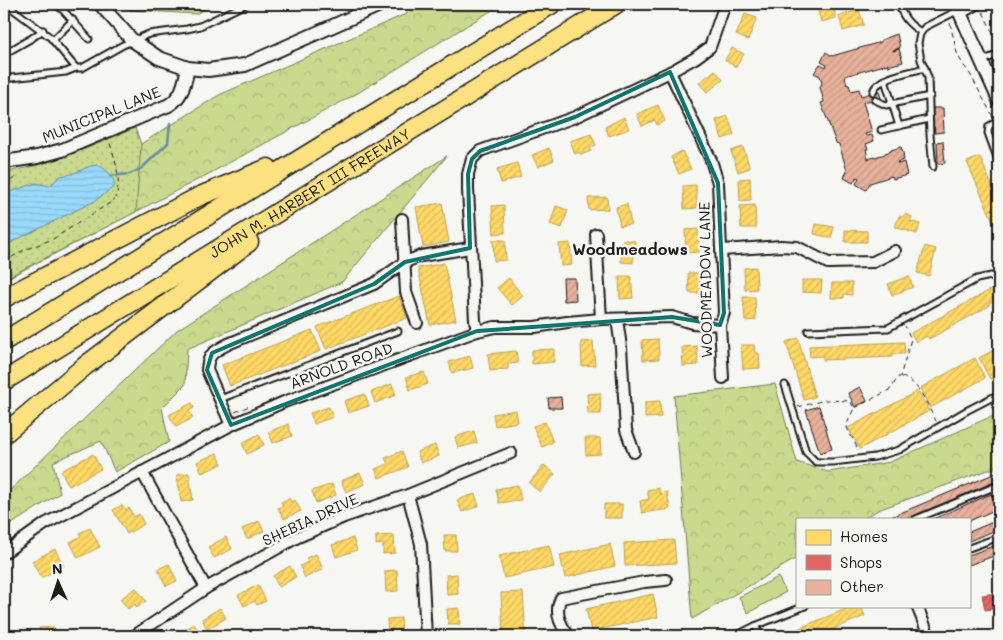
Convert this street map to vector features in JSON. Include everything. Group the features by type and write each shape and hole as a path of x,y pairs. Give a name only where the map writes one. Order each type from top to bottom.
{"highway":[{"path":"4,341 552,4"},
{"name":"JOHN M. HARBERT III FREEWAY","path":"4,381 616,4"},
{"path":"4,298 200,196 314,149"},
{"path":"4,434 85,366 332,179"}],"street":[{"path":"100,4 132,40 159,58 188,68 208,70 246,65 382,4"},
{"path":"478,330 475,320 470,248 468,174 472,160 480,151 575,117 686,64 710,47 725,4"},
{"path":"959,10 999,100"},
{"name":"MUNICIPAL LANE","path":"4,162 37,157 62,150 169,105 182,93 188,68"},
{"name":"WOODMEADOW LANE","path":"670,72 716,173 718,183 724,314 720,325 723,378"},
{"path":"402,219 406,292 417,323"},
{"path":"596,234 601,319"},
{"path":"722,250 781,246 797,247 828,263 873,262 895,251"},
{"path":"229,420 207,370 212,352 374,284 405,262 421,256 470,248"},
{"name":"ARNOLD ROAD","path":"4,553 46,524 142,472 229,420 284,402 478,330 495,327 535,327 601,319 672,317 692,323 720,325"},
{"path":"617,319 621,347 626,430 634,452"},
{"name":"SHEBIA DRIVE","path":"134,636 206,588 298,537 344,517 408,495 511,453"},
{"path":"142,472 206,588"},
{"path":"408,495 421,544 426,636"},
{"path":"569,636 559,620 557,610 561,598 644,582 666,580"},
{"path":"918,608 929,636"}],"lane":[{"path":"6,4 43,30 76,68"},
{"path":"55,4 90,39"},
{"path":"4,76 11,78 66,72 82,68 132,40 149,34 200,26 235,6 246,4"},
{"path":"898,4 904,18 921,32"},
{"path":"933,167 928,77 918,43 921,32 925,27 959,10 980,4"},
{"path":"53,40 73,20"},
{"path":"4,54 43,30"},
{"path":"982,61 999,54"},
{"path":"873,92 877,84 925,68"},
{"path":"886,80 899,126"},
{"path":"875,100 880,104 892,104 930,96"},
{"path":"881,130 929,119"},
{"path":"997,122 989,126 988,133 999,163"},
{"path":"808,331 888,328 978,279 990,276 999,283"},
{"path":"219,399 398,330"},
{"path":"785,385 806,452 816,462 863,459 898,450 999,394"},
{"path":"918,518 994,487 999,507"},
{"path":"970,548 999,537"},
{"path":"735,636 800,608"},
{"path":"755,626 761,636"}],"path":[{"path":"301,4 304,9"},
{"path":"940,4 947,16 957,53 997,122"},
{"path":"980,4 999,48"},
{"path":"4,262 24,250 53,239 113,202 117,196 118,187 117,166 109,141"},
{"path":"4,185 19,175"},
{"path":"863,459 847,428 847,424 854,408 891,389 898,377 900,377 911,339 902,321"},
{"path":"900,377 912,381 918,388 939,426"},
{"path":"793,408 826,400 850,401 854,408"},
{"path":"229,420 253,405"}],"highlighted area":[{"path":"670,72 718,183 724,313 720,325 672,317 477,331 231,425 207,370 212,353 374,284 405,262 470,248 468,174 472,159 480,151 575,117"}],"green space":[{"path":"126,4 214,4 196,14 130,10"},
{"path":"429,4 502,4 356,94 201,178 4,280 4,242 115,186 141,144 219,95"},
{"path":"135,128 141,144 136,212 4,279 4,172 54,160"},
{"path":"447,156 342,282 187,349 185,385 162,408 169,442 115,472 101,441 53,462 60,493 4,529 4,496 177,330"},
{"path":"775,384 797,462 828,472 890,462 990,417 999,417 999,466 878,510 865,518 796,518 796,559 692,619 674,396"},
{"path":"778,577 786,592 748,613 739,597"}],"water":[{"path":"97,165 109,173 115,186 95,201 10,243 4,242 4,194 36,183 50,186 60,176 72,174"}],"building: Homes":[{"path":"816,4 833,4 836,18 821,22"},
{"path":"859,10 864,25 843,31 839,16"},
{"path":"745,14 757,18 748,40 736,35"},
{"path":"732,48 744,54 736,67 725,60"},
{"path":"715,70 723,80 707,92 699,83"},
{"path":"658,105 665,121 657,125 655,120 642,126 637,114"},
{"path":"728,116 734,135 722,139 716,120"},
{"path":"624,117 629,129 609,136 605,127"},
{"path":"591,134 596,145 590,148 591,151 581,155 580,152 575,154 570,141"},
{"path":"743,147 750,168 738,172 731,151"},
{"path":"549,148 554,160 538,167 532,155"},
{"path":"682,151 691,169 679,174 671,157"},
{"path":"980,157 999,202 999,235 967,162"},
{"path":"517,163 521,177 501,183 497,169"},
{"path":"750,178 751,200 740,201 739,179"},
{"path":"696,185 697,208 684,209 683,186"},
{"path":"607,197 608,209 589,210 588,198"},
{"path":"442,203 449,242 423,247 416,207"},
{"path":"627,204 631,224 620,226 616,207"},
{"path":"504,205 505,233 494,234 492,206"},
{"path":"755,205 756,228 741,228 740,206"},
{"path":"556,206 568,210 562,228 550,224"},
{"path":"905,214 912,217 910,221 920,224 917,234 895,227 899,216 903,217"},
{"path":"816,224 834,227 831,238 814,234"},
{"path":"698,229 699,252 686,253 685,230"},
{"path":"845,230 867,231 867,242 845,242"},
{"path":"493,240 505,240 506,260 494,261"},
{"path":"623,240 635,241 633,263 621,262"},
{"path":"570,243 572,265 561,266 559,244"},
{"path":"925,246 936,249 929,276 917,273"},
{"path":"444,263 456,320 430,325 418,268"},
{"path":"756,267 757,289 745,290 744,268"},
{"path":"688,273 700,273 701,293 689,293"},
{"path":"619,276 631,276 633,298 620,299"},
{"path":"909,276 913,287 892,295 888,284"},
{"path":"509,278 523,296 512,305 497,288"},
{"path":"802,280 822,280 821,293 802,292"},
{"path":"832,283 852,283 852,295 844,294 844,298 831,298"},
{"path":"994,288 999,297 988,304 989,306 929,339 927,336 916,342 911,333"},
{"path":"399,296 407,318 326,349 317,327"},
{"path":"743,297 755,297 756,320 745,321"},
{"path":"312,330 321,351 230,386 222,365"},
{"path":"798,338 815,397 804,400 786,342"},
{"path":"658,339 659,359 643,360 642,340"},
{"path":"593,341 595,365 582,366 581,342"},
{"path":"904,342 905,354 892,354 892,357 823,360 823,356 810,357 809,346"},
{"path":"741,345 754,345 755,353 759,353 760,368 743,369"},
{"path":"697,346 698,365 683,366 682,347"},
{"path":"999,347 999,374 990,379 979,358"},
{"path":"554,349 554,362 532,364 532,350"},
{"path":"516,351 518,363 508,364 508,369 490,371 488,354"},
{"path":"470,356 473,368 452,373 449,362"},
{"path":"975,358 985,378 930,408 920,388"},
{"path":"424,372 428,384 410,390 406,377"},
{"path":"392,384 396,395 375,403 371,392"},
{"path":"918,391 929,411 860,449 848,428"},
{"path":"600,393 601,414 588,414 587,394"},
{"path":"365,394 369,406 348,413 344,401"},
{"path":"660,401 661,417 645,418 645,402"},
{"path":"192,403 194,408 189,411 193,418 176,427 169,415"},
{"path":"329,407 333,417 314,424 310,413"},
{"path":"516,410 518,422 495,426 493,414"},
{"path":"545,422 553,442 542,447 533,426"},
{"path":"288,424 292,436 273,443 268,432"},
{"path":"474,431 477,443 458,448 455,437"},
{"path":"259,434 264,445 247,454 242,443"},
{"path":"585,438 600,438 601,454 586,455"},
{"path":"435,445 439,456 421,463 417,452"},
{"path":"402,451 408,467 379,478 375,469 388,464 385,458"},
{"path":"217,453 222,464 202,473 197,462"},
{"path":"93,454 101,469 69,486 61,471"},
{"path":"544,465 555,474 540,492 529,483"},
{"path":"189,473 193,500 181,502 177,475"},
{"path":"360,473 365,484 346,492 341,481"},
{"path":"332,484 336,495 316,503 312,491"},
{"path":"518,485 521,500 499,503 496,489"},
{"path":"659,488 660,494 667,492 670,509 642,513 640,501 649,499 647,490"},
{"path":"475,494 479,506 462,512 457,500"},
{"path":"289,498 291,502 295,500 301,511 284,519 278,508 283,506 281,502"},
{"path":"604,504 622,504 622,518 604,518"},
{"path":"122,505 126,510 129,508 134,517 139,514 144,524 127,534 113,510"},
{"path":"259,521 264,531 247,539 242,529"},
{"path":"90,528 100,547 78,558 70,542 81,536 79,533"},
{"path":"394,535 395,553 383,554 383,544 376,545 376,536"},
{"path":"444,535 456,535 457,551 445,551"},
{"path":"226,537 232,549 214,558 208,547"},
{"path":"353,538 357,550 336,557 332,545"},
{"path":"674,540 676,563 625,566 624,543"},
{"path":"610,544 615,566 565,578 560,555"},
{"path":"549,545 554,567 504,578 499,556"},
{"path":"55,549 64,566 41,578 32,561"},
{"path":"316,554 323,569 305,578 300,566 308,562 306,558"},
{"path":"169,564 177,581 166,586 158,569"},
{"path":"290,566 296,577 279,587 273,576"},
{"path":"397,570 398,591 386,592 385,571"},
{"path":"457,574 458,594 447,595 446,575"},
{"path":"258,585 266,601 257,605 255,601 244,606 238,595"},
{"path":"136,588 146,601 137,608 135,604 128,609 120,599"},
{"path":"523,592 526,636 503,636 501,593"},
{"path":"653,594 658,617 591,631 586,609"},
{"path":"220,608 226,618 207,629 202,619"},
{"path":"459,608 460,624 448,624 447,609"},
{"path":"848,608 862,608 865,616 817,636 780,636"},
{"path":"401,618 402,636 388,636 387,619"},
{"path":"194,624 200,634 197,636 175,636"},
{"path":"53,627 54,636 40,636 39,628"}],"building: Shops":[{"path":"996,593 996,595 999,594 999,608 985,610 982,595"}],"building: Other":[{"path":"897,34 900,48 893,51 899,49 903,62 888,66 888,64 845,76 851,91 859,89 861,96 879,91 881,98 863,102 872,132 865,134 866,136 872,135 874,141 866,144 868,159 901,147 904,156 904,160 897,162 898,164 904,162 907,175 893,179 892,176 870,183 866,190 856,184 859,178 857,177 853,183 844,178 847,171 839,144 836,143 821,103 824,102 820,87 822,83 820,76 814,73 820,64 826,67 827,65 821,62 826,52 832,56 881,42 881,40"},
{"path":"933,108 943,108 944,132 935,133 934,126 932,126"},
{"path":"943,141 945,163 938,164 937,142"},
{"path":"563,278 575,278 576,300 564,301"},
{"path":"860,387 867,401 855,407 848,393"},
{"path":"561,397 562,408 549,408 548,398"},
{"path":"819,406 832,449 820,453 806,410"},
{"path":"996,473 999,480 908,518 888,518"},
{"path":"991,494 997,509 970,521 970,518 935,518"},
{"path":"993,522 996,530 970,541 970,532"},
{"path":"999,544 999,554 970,565 970,555"}],"waterway":[{"path":"110,176 130,174 142,168 168,143 170,123"}],"district":[{"name":"Woodmeadows","path":"630,248"}]}
